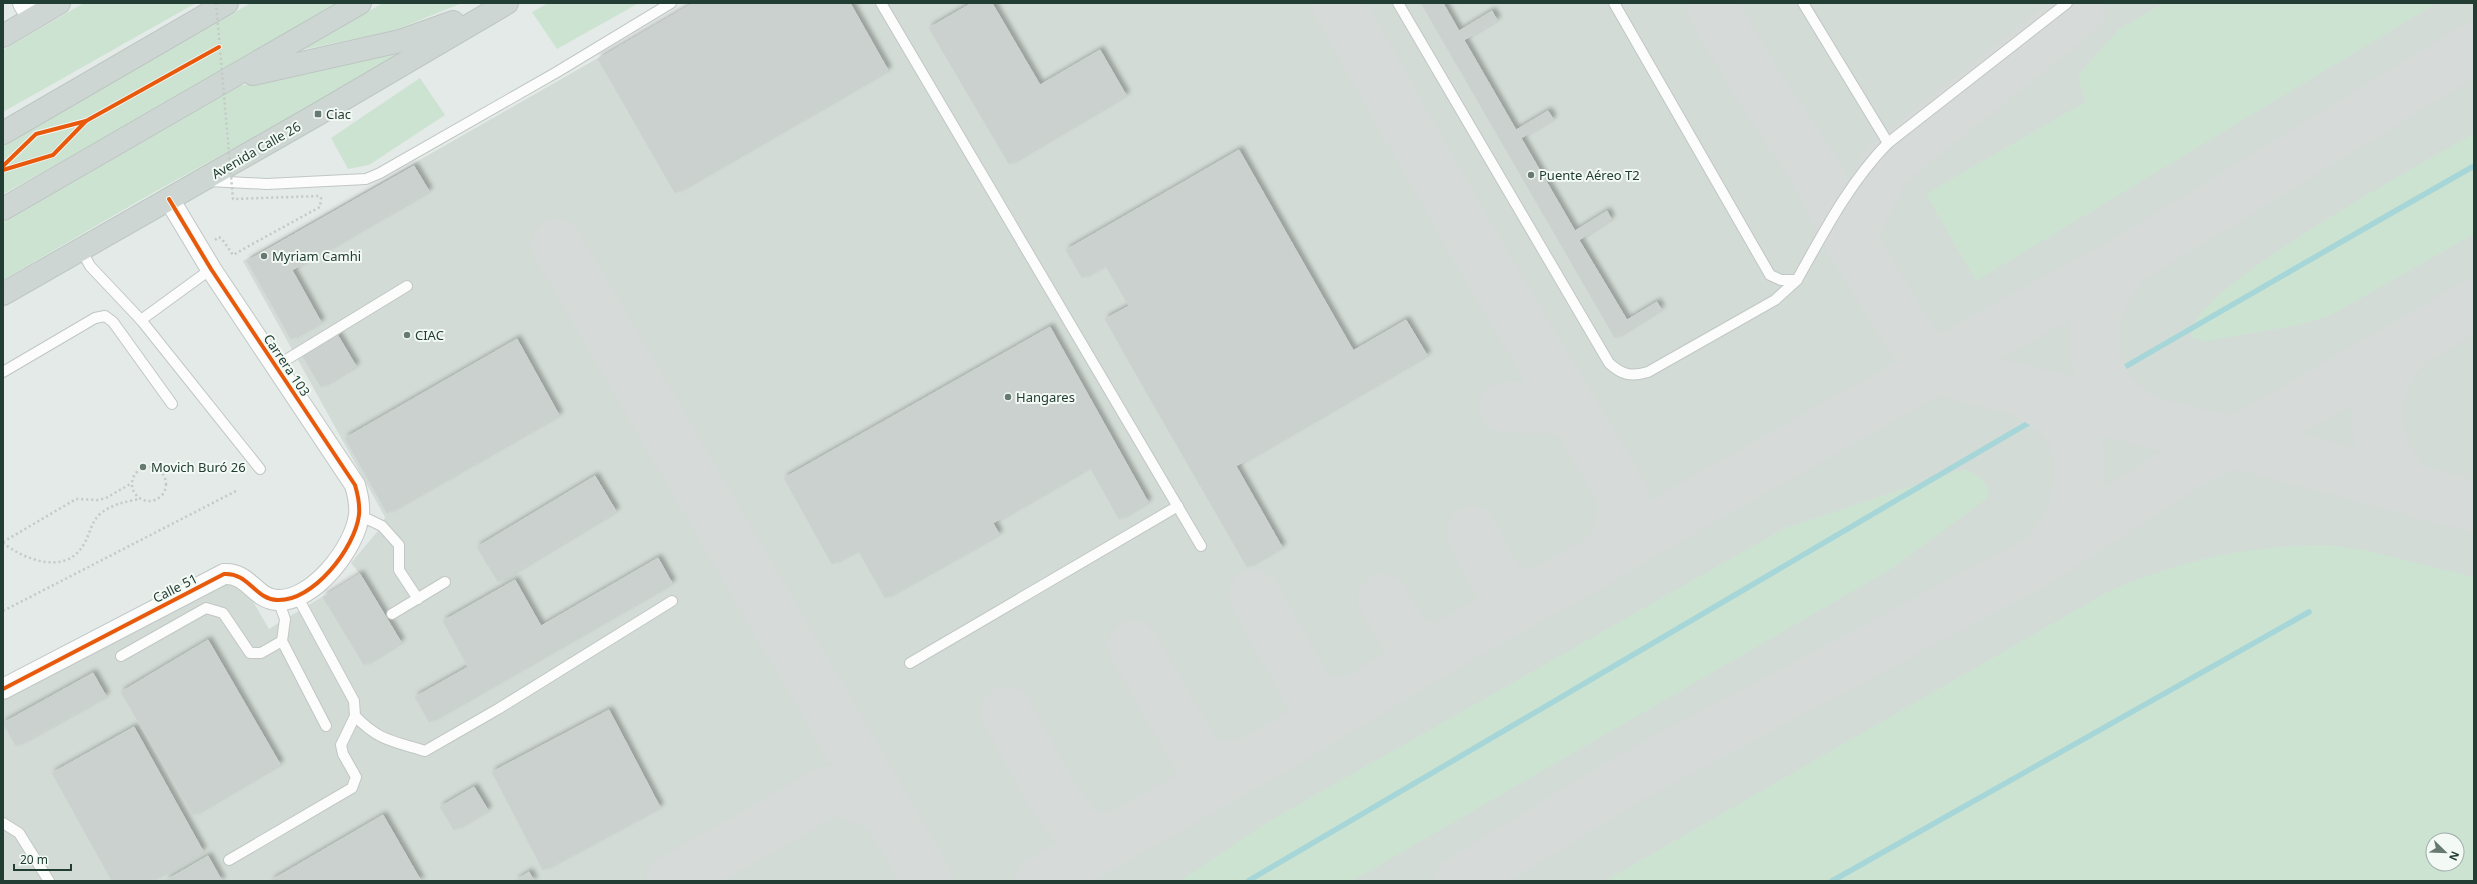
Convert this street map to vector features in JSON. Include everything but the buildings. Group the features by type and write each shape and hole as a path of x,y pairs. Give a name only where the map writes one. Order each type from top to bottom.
{"main road":[{"path":"5,29 29,11 59,3"},
{"path":"3,133 226,3"},
{"path":"3,209 360,3"},
{"path":"219,85 276,67 400,41 426,33 495,3"},
{"name":"Avenida Calle 26","path":"3,294 201,181 506,3"}],"street":[{"name":"Carrera 103","path":"169,199 211,269 355,485 359,500 359,515 346,549 338,561 313,586 288,598"},
{"name":"Calle 51","path":"3,689 224,574 244,578 265,597 288,598"}],"lane":[{"path":"201,181 267,184 366,179 380,174 557,72 671,3"},
{"path":"880,3 1202,546"},
{"path":"1398,3 1609,363 1621,373 1634,376 1648,372 1775,300 1797,280 1847,193 1871,160 1888,143 2067,3"},
{"path":"1614,3 1770,275 1781,280 1797,280"},
{"path":"1803,3 1888,143"},
{"path":"82,249 90,266 141,320 260,469"},
{"path":"141,320 211,269"},
{"path":"276,366 407,286"},
{"path":"3,372 95,318 105,316 113,322 172,404"},
{"path":"910,663 1178,506"},
{"path":"359,515 382,526 399,545 399,570 418,599"},
{"path":"392,614 445,582"},
{"path":"288,598 282,641 326,726"},
{"path":"229,860 355,786 356,777 341,750 341,745 355,716 354,701 288,598"},
{"path":"355,716 369,730 380,737 425,751 498,709 672,601"},
{"path":"121,656 206,608 223,613 250,653 261,653 282,641"},
{"path":"3,823 19,833 49,881"}],"path":[{"path":"216,3 218,47 233,199 319,196 321,198 320,207 233,255"},
{"path":"212,50 218,47"},
{"path":"132,483 102,499 76,499 3,543 26,558 48,563 61,562 80,550 94,522 112,505 140,499 151,501 162,496 167,485 163,473 159,469 147,466 136,472 132,483 133,489 140,499"},
{"path":"3,611 236,491"}],"shaded area":[{"path":"694,3 2474,3 2474,881 3,881 3,700 225,583 230,583 248,593 269,629 360,574 351,563 382,526 385,517 243,261"}],"green space":[{"path":"84,3 196,3 3,112 3,50"},
{"path":"251,3 336,3 116,132 3,194 3,145"},
{"path":"383,3 462,3 393,31 301,50"},
{"path":"548,3 639,3 557,49 532,12"},
{"path":"2164,3 2437,3 1976,281 1926,194 2085,102 2078,75 2119,29"},
{"path":"410,51 149,195 3,280 3,223 239,86"},
{"path":"420,78 445,115 369,165 348,169 331,138"},
{"path":"2474,133 2474,234 2331,315 2298,325 2207,341 2192,338 2197,319 2223,292 2263,261 2364,197"},
{"path":"1964,469 1974,473 1986,484 1988,494 1986,499 1891,569 1352,881 1180,881 1266,823 1785,528"},
{"path":"2327,545 2364,550 2474,577 2474,881 1605,881 2109,591 2164,570 2215,556 2268,548"}],"waterway":[{"path":"1248,881 2013,432 2474,166"},
{"path":"1832,881 2309,612"}],"taxiway":[{"path":"1337,3 1477,250 1622,493 1622,522 1620,530 1613,544 1600,560"},
{"path":"1710,3 1753,77 1817,174 1849,238 1906,331 1926,360 1952,373 2231,442 2474,506"},
{"path":"1849,238 1886,165 2080,10"},
{"path":"1041,881 1288,741 1442,648 1600,560 1684,510 1896,391 1976,342 2126,261 2474,48"},
{"path":"557,245 923,872 926,881"},
{"path":"2126,261 2107,288 2100,305 2096,319 2094,347 2101,374 2107,387 2119,401 2148,422"},
{"path":"1460,881 1631,777 2040,560 2186,465 2261,428 2474,305"},
{"path":"2412,343 2399,356 2389,370 2382,385 2378,400 2377,416 2379,433 2384,449 2399,476 2415,491 2428,496"},
{"path":"2025,393 2044,404 2061,417 2070,429 2075,439 2078,451 2079,478 2075,506 2066,528 2045,554"},
{"path":"1505,407 1573,409"},
{"path":"1472,532 1490,569 1505,587 1515,593 1527,595 1542,592"},
{"path":"1254,595 1310,695 1329,703 1353,703"},
{"path":"1383,599 1399,627 1412,642 1430,649 1442,648"},
{"path":"1133,646 1198,758 1215,767 1244,765"},
{"path":"1007,712 1044,782 1068,817 1081,830 1093,837 1103,838 1120,835"},
{"path":"671,881 829,791 845,792 882,805"}],"cycle path":[{"path":"3,170 53,155 86,121 219,47"},
{"path":"3,166 36,134 86,121"},
{"path":"3,689 224,574 239,577 269,599 277,600 291,598 318,583 330,571 341,557 356,528 359,508 355,485 211,269 169,199"}],"place":[{"name":"Ciac","path":"318,114"},
{"name":"Puente Aéreo T2","path":"1531,175"},
{"name":"Myriam Camhi","path":"264,256"},
{"name":"CIAC","path":"407,335"},
{"name":"Hangares","path":"1008,397"},
{"name":"Movich Buró 26","path":"143,467"}]}
